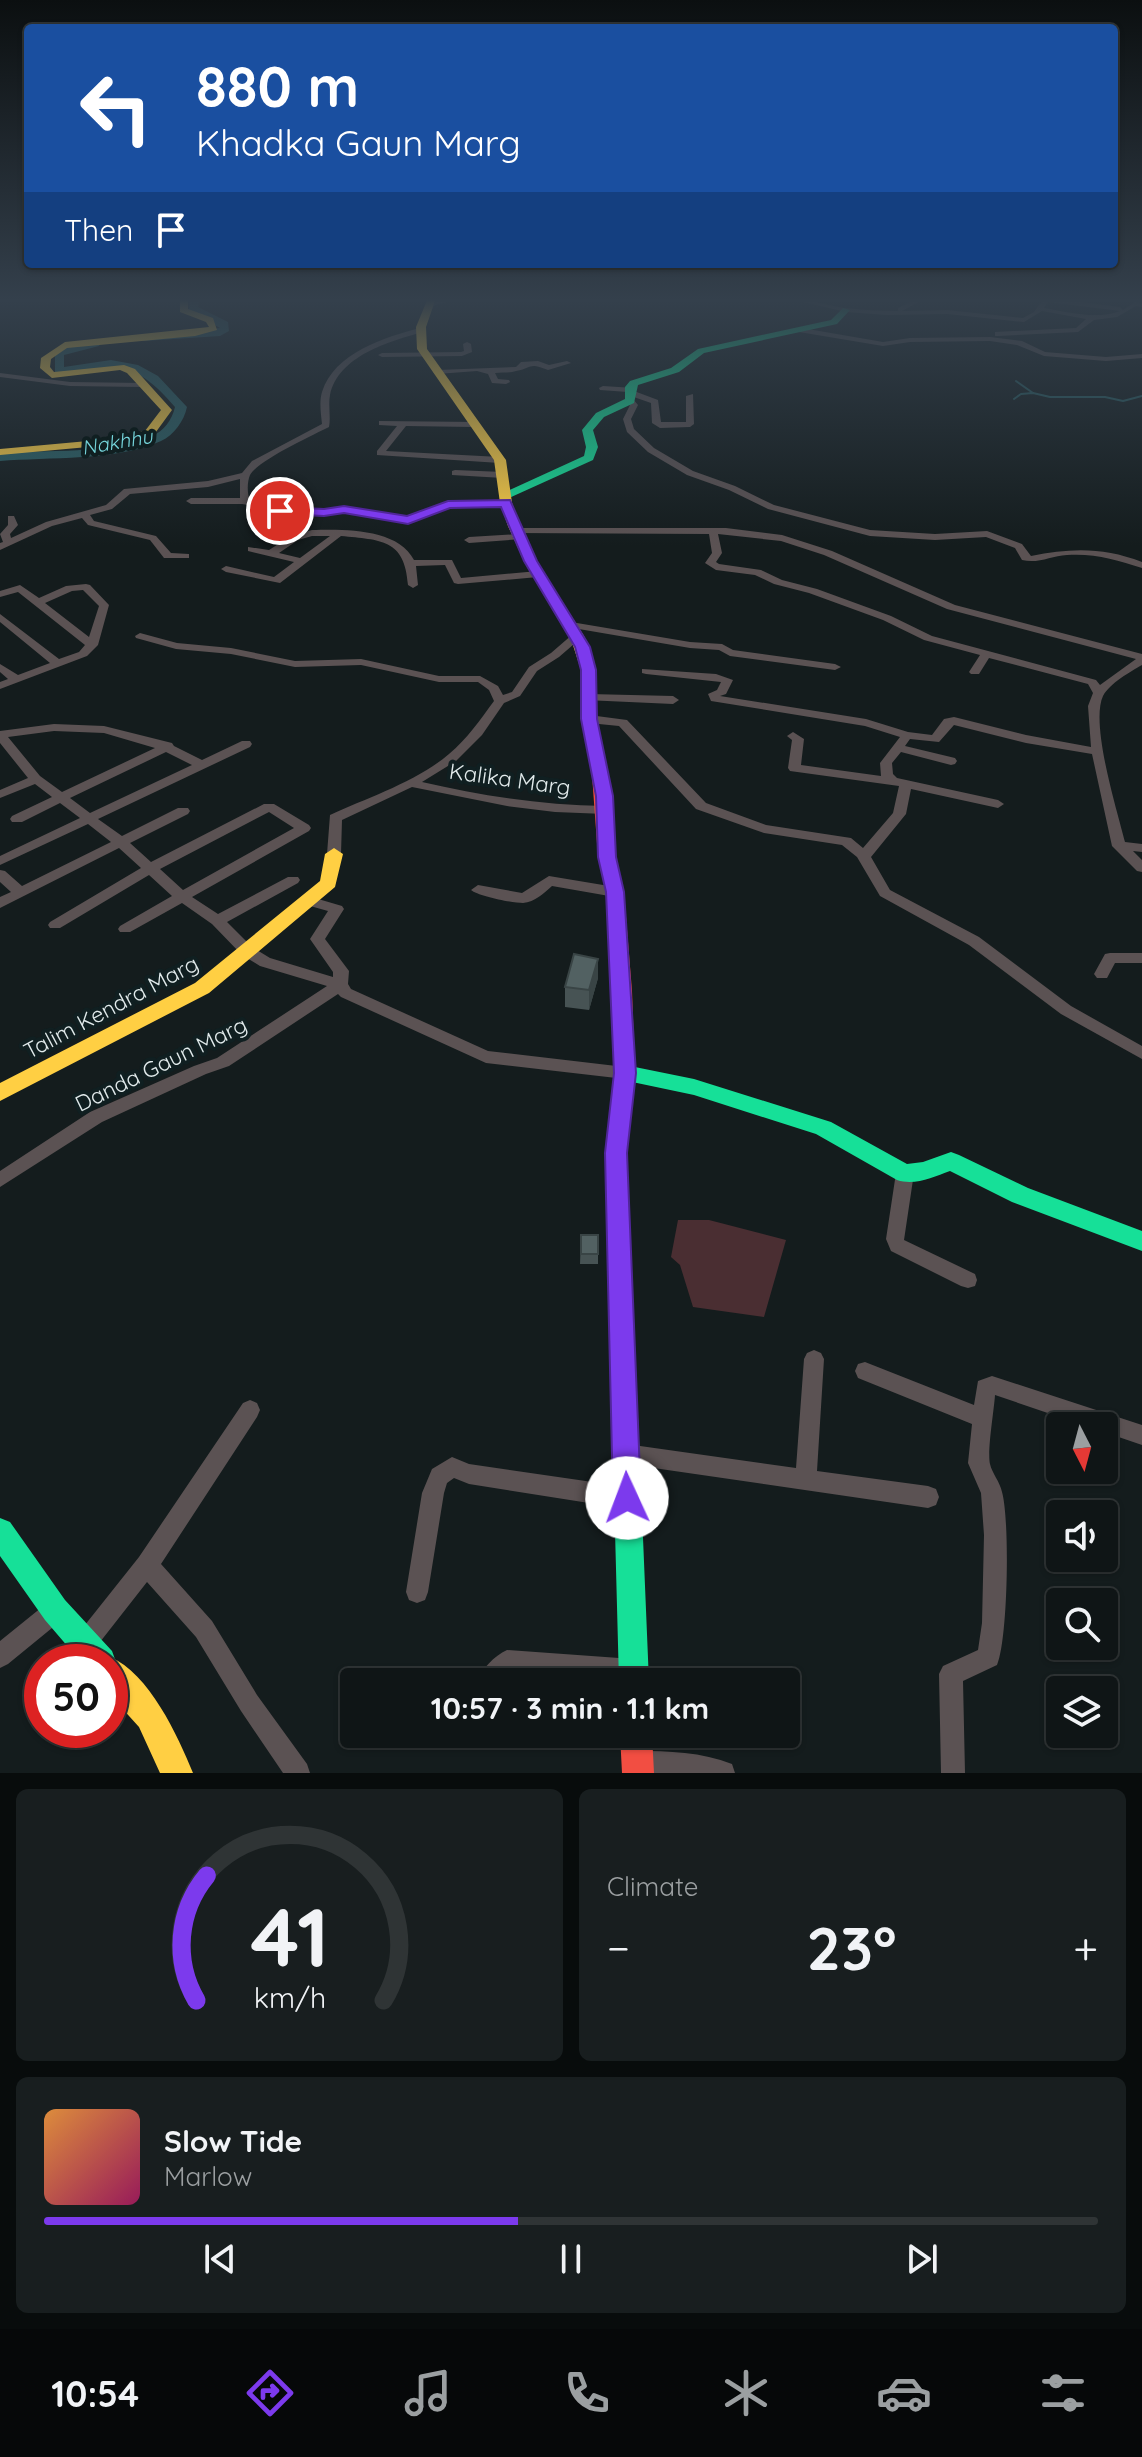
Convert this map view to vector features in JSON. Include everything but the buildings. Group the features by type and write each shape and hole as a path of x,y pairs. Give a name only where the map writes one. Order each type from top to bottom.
{"street":[{"path":"45,381 143,385"},
{"path":"0,452 75,446 149,434 167,410 139,381"},
{"path":"4,546 49,524 109,507 127,491 208,484 245,475 255,463 326,425 326,393 332,381"},
{"path":"444,381 501,467 506,499 518,534 588,670 589,719 605,810 607,857 615,892 625,1073 616,1153 634,1668"},
{"path":"495,381 506,382"},
{"path":"641,381 634,383 631,395 634,405 627,419 630,430 651,450 690,473 732,488 771,507 870,533 935,537 987,534 1019,546 1026,558 1031,559 1066,552 1119,555 1142,565"},
{"path":"603,388 655,402 656,423 660,425 690,424 690,396"},
{"path":"191,501 244,501 270,505 280,511 324,513 344,509 408,520 448,505 506,499 589,458 592,447 587,430 591,423 631,395"},
{"path":"382,423 474,424"},
{"path":"403,424 380,453 501,467"},
{"path":"455,473 501,467"},
{"path":"244,501 245,475"},
{"path":"84,514 91,523 153,538 168,556 185,556"},
{"path":"4,546 5,534 13,525 11,518"},
{"path":"713,531 717,553 710,563 716,567 757,572 778,582 813,591 887,618 928,638 1092,682 1098,692"},
{"path":"469,540 518,534 713,531 782,538 828,553 951,607 1142,659"},
{"path":"242,573 297,536 325,532 385,541 402,549 411,563 413,585"},
{"path":"226,569 276,581 338,534"},
{"path":"251,549 301,561"},
{"path":"411,563 448,562 458,581 538,574"},
{"path":"0,686 87,652 92,645 104,605 86,587 70,588 40,601"},
{"path":"0,594 20,588 92,645"},
{"path":"991,616 1002,607"},
{"path":"0,617 58,664"},
{"path":"140,636 176,646 231,651 295,664 361,662 439,679 480,679 494,688 500,701"},
{"path":"570,636 722,647 730,653 835,667"},
{"path":"334,854 335,818 411,783 452,758 478,732 500,701 516,694 533,669 555,655 570,636"},
{"path":"975,672 986,654"},
{"path":"1142,659 1098,692 1092,723 1119,846 1142,868"},
{"path":"0,667 17,680"},
{"path":"646,671 706,674 727,680 722,692 714,694 715,699 866,723 907,735 935,739 948,722 954,721 1026,739 1099,752"},
{"path":"589,698 673,700"},
{"path":"589,719 623,723 710,812 764,829 846,841 863,857 885,893 974,941 1066,1010 1142,1053"},
{"path":"202,765 168,745 94,726 51,726 0,735 36,779 58,799 119,841 181,896 217,921 247,951 265,962 340,985 346,993 486,1057 625,1073 694,1087 823,1128 905,1173 924,1171 951,1161 1020,1195 1142,1241"},
{"path":"863,857 899,814 900,783 885,769 907,735"},
{"path":"793,736 798,739 794,768 900,783 998,804"},
{"path":"0,861 246,744"},
{"path":"17,819 168,745"},
{"path":"900,748 951,761"},
{"path":"1,794 36,779"},
{"name":"Kalika Marg","path":"411,783 557,810 605,810"},
{"path":"55,925 151,868 269,807 304,828 125,929"},
{"path":"0,903 183,811"},
{"path":"1119,846 1142,848"},
{"name":"Talim Kendra Marg","path":"0,1093 202,988 329,883 334,854"},
{"path":"0,874 20,892"},
{"path":"217,921 293,880"},
{"path":"478,890 523,898 534,894 549,881 615,892"},
{"path":"308,901 337,909 317,939 341,971 340,985"},
{"path":"1102,974 1110,958 1142,958"},
{"name":"Danda Gaun Marg","path":"0,1180 96,1117 223,1062 340,985"},
{"path":"905,1173 895,1239 897,1245 968,1280"},
{"path":"806,1477 814,1359"},
{"path":"865,1371 983,1418"},
{"path":"953,1773 951,1674 989,1657 993,1623 995,1535 992,1493 979,1463 985,1388 992,1385 1142,1435"},
{"path":"0,1532 55,1610 85,1643 147,1565 250,1410"},
{"path":"626,1454 806,1477 928,1497"},
{"path":"417,1592 433,1493 439,1476 452,1467 469,1474 627,1498"},
{"path":"147,1565 204,1629 249,1703 298,1773"},
{"path":"0,1656 55,1610"},
{"path":"501,1668 507,1662 561,1668"},
{"path":"128,1692 150,1716 177,1773"},
{"path":"637,1748 638,1768 675,1764 723,1773"}],"shaded area":[{"path":"678,1220 709,1220 786,1240 764,1317 693,1307 680,1265 671,1257"}],"waterway":[{"name":"Nakhhu","path":"0,457 119,448 155,439 172,426 181,407 157,381"},
{"path":"1016,381 1033,393"},
{"path":"1014,399 1021,394 1033,393"},
{"path":"1033,393 1050,397 1105,397 1123,401 1142,396"}],"traffic: fast":[{"path":"505,495 589,458 592,447 587,430 600,415 630,401 630,387 641,381"},
{"path":"625,1073 694,1087 823,1128 905,1173 924,1171 951,1161 1020,1195 1142,1241"},
{"path":"619,1125 616,1153 634,1668"},
{"path":"0,1532 55,1610 85,1644"}],"traffic: slow":[{"path":"0,452 88,444 149,434 167,410 140,381"},
{"path":"444,381 500,460 506,503 514,526 530,561 577,636 588,670 589,719 600,775"},
{"path":"0,1093 202,988 329,883 334,854"},
{"path":"128,1692 150,1716 177,1773"}],"traffic: jam":[{"path":"600,775 607,857 615,892 622,991 625,1073 619,1125"},
{"path":"637,1748 638,1773"}],"route":[{"path":"280,511 324,513 344,509 415,520 448,505 506,503 530,561 582,647 588,670 589,719 604,796 607,857 615,892 622,991 625,1073 616,1153 627,1498"}]}
